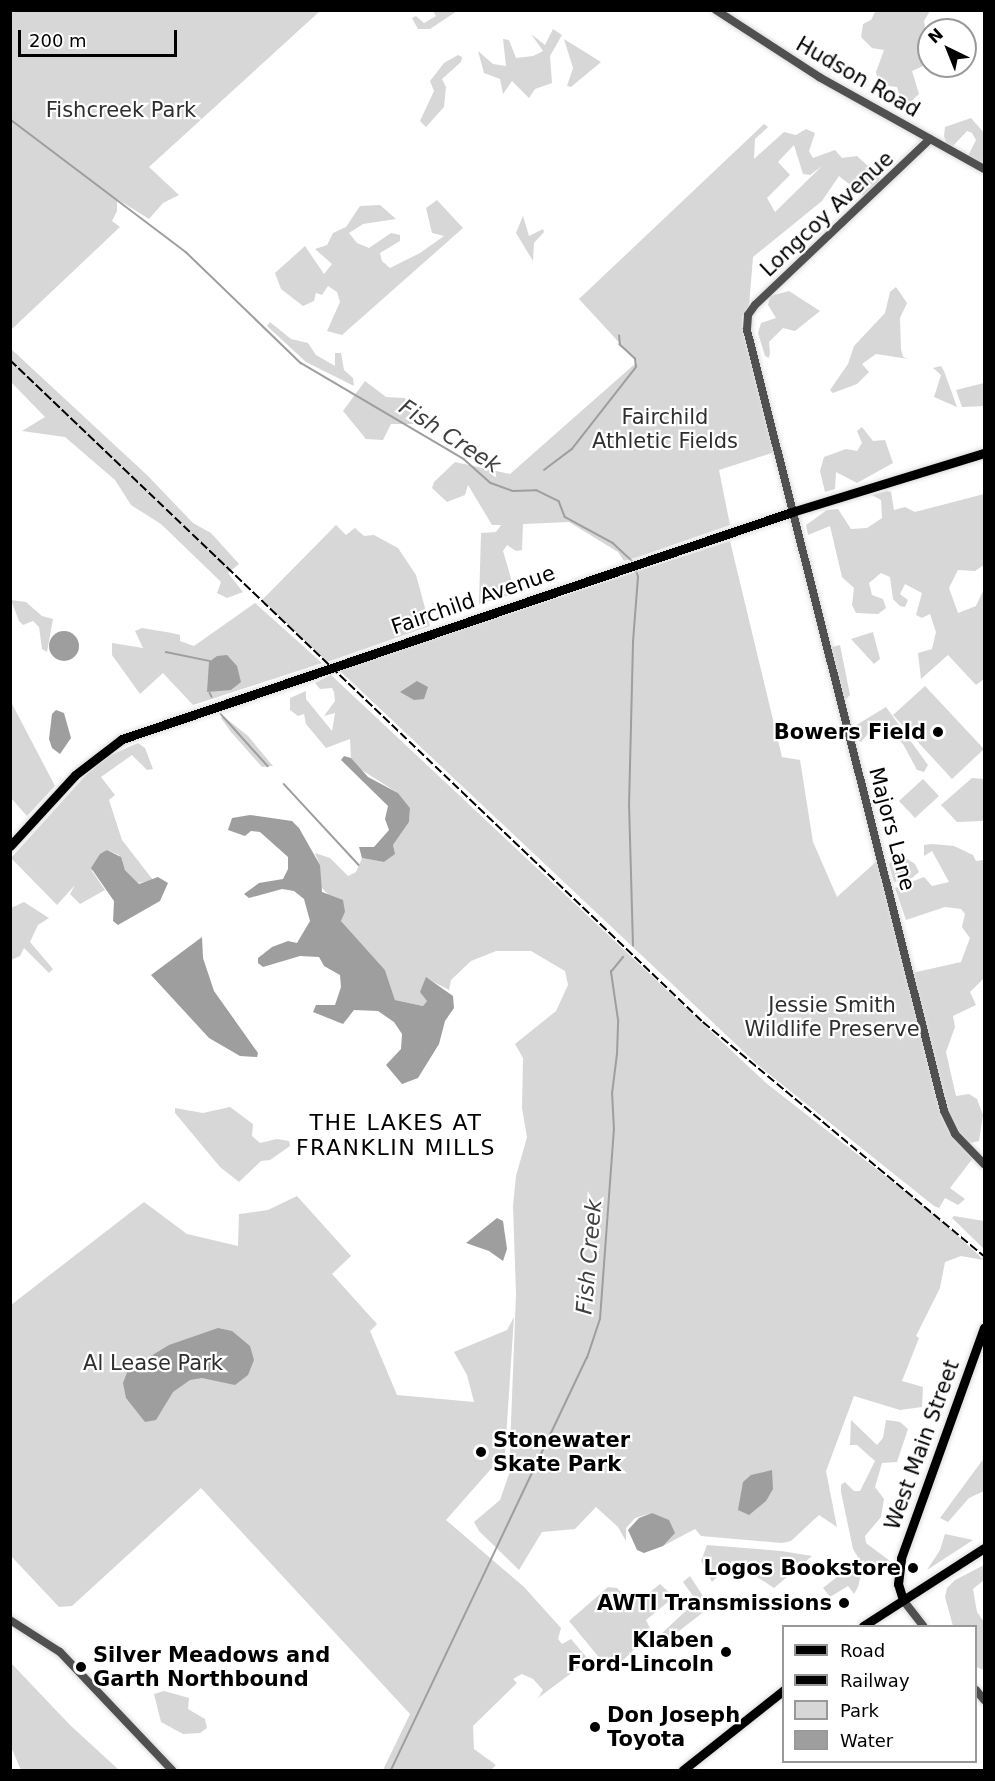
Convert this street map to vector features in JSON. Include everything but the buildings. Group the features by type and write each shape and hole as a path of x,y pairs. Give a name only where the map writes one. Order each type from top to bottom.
{"main road":[{"name":"Fairchild Avenue","path":"10,846 75,775 116,742 792,512 984,453"},
{"name":"West Main Street","path":"903,1599 898,1584 901,1557 984,1327"},
{"path":"864,1625 984,1548"},
{"path":"682,1770 782,1691"}],"street":[{"name":"Hudson Road","path":"716,10 819,77 984,169"},
{"name":"Longcoy Avenue","path":"748,315 930,140"},
{"name":"Majors Lane","path":"748,315 748,335 944,1111 955,1134 984,1164"},
{"path":"903,1599 922,1625"},
{"path":"10,1620 60,1652 172,1770"}],"green space":[{"name":"Fishcreek Park","path":"11,10 320,11 149,167 179,195 163,203 149,219 117,199 117,211 112,221 120,227 11,330"},
{"path":"876,10 930,11 926,18 917,18 917,69 912,71 919,94 907,105 903,105 897,87 879,85 876,72 884,50 872,48 861,37 863,24 871,20"},
{"path":"433,11 457,11 430,29 418,29 412,18 416,16 424,23 436,16"},
{"path":"553,29 562,35 550,56 552,83 535,89 529,98 512,81 503,94 500,79 484,73 478,51 493,64 506,66 503,39 509,40 516,58 533,56 543,51 531,34 545,45"},
{"path":"564,39 601,62 571,87 567,86 573,68"},
{"path":"458,55 462,57 461,62 442,79 446,87 444,107 426,127 420,121 434,91 430,81 444,63"},
{"path":"971,118 984,133 984,165 968,156 976,140 972,133 967,131 953,146 947,144 944,136 945,127"},
{"name":"Fairchild Athletic Fields","path":"764,124 768,127 755,139 754,159 784,132 796,135 806,129 815,133 809,151 813,158 835,150 842,158 857,156 869,167 882,171 877,186 864,196 839,176 822,201 753,257 749,307 742,317 742,328 775,452 719,470 730,525 624,561 618,552 569,522 523,524 522,550 516,551 507,545 503,551 513,585 509,595 479,604 481,533 496,532 501,525 492,525 468,485 465,495 447,502 432,488 434,482 455,462 510,474 637,362 579,299","holes":["794,145 803,174 810,175 822,166 775,212 767,198 790,175 778,162"]},
{"path":"437,200 463,228 342,335 327,331 340,302 337,292 328,286 322,295 316,293 314,301 303,306 281,289 275,273 305,246 324,274 332,264 315,249 327,245 333,233 346,227 360,206 380,205 396,219 363,224 349,233 357,243 369,248 391,233 400,235 400,241 380,253 382,261 390,268 420,253 444,236 432,233 426,208"},
{"path":"523,216 529,236 543,229 544,232 534,243 533,261 516,233"},
{"path":"896,287 907,303 900,318 901,349 903,357 909,359 876,354 862,364 869,372 857,384 833,393 830,390 848,364 854,346 885,313 890,292"},
{"path":"789,291 820,311 795,331 783,328 769,342 769,358 765,356 758,333 761,323 776,318 768,305 770,296"},
{"path":"270,322 291,339 308,343 316,355 335,366 335,353 341,353 344,370 353,378 354,386 306,362 267,326"},
{"path":"10,348 147,475 193,523 211,533 239,564 228,573 243,592 227,598 217,593 221,582 161,524 131,505 115,480 65,437 22,431 45,417 11,382"},
{"path":"941,366 957,407 934,397 941,375 933,368"},
{"path":"365,381 386,397 405,398 419,424 391,424 383,440 366,439 343,411"},
{"path":"984,383 984,406 962,407 956,390"},
{"path":"862,427 873,441 885,440 893,463 857,483 836,472 835,489 825,492 820,471 824,457 846,449 857,451 862,443 857,431"},
{"path":"891,492 894,510 905,507 915,512 984,494 984,565 975,571 958,570 949,588 958,613 976,606 984,589 984,679 976,685 948,655 921,679 918,653 932,649 936,632 930,614 922,618 916,615 922,593 905,584 900,594 908,600 905,607 900,606 893,599 890,577 881,573 869,583 872,595 883,599 886,608 878,614 856,613 852,605 854,588 842,577 830,526 808,535 806,525 827,510 838,509 851,529 867,528 882,518 881,500 872,495"},
{"path":"336,525 346,535 355,528 364,536 374,535 398,548 416,575 430,626 327,662 262,600"},
{"name":"Jessie Smith Wildlife Preserve","path":"730,541 782,757 800,760 813,842 837,897 878,860 941,1117 950,1133 973,1158 950,1188 965,1199 958,1205 945,1198 939,1208 934,1206 759,1066 339,670"},
{"path":"11,600 26,602 42,616 53,619 47,652 42,649 39,627 33,621 23,625 19,621"},
{"path":"255,603 322,663 193,705 163,673 140,694 112,655 112,643 143,648 135,631 142,628 180,635 180,641 194,646"},
{"path":"873,632 880,659 874,664 851,639"},
{"path":"840,645 850,695 844,701 831,652 832,647"},
{"path":"331,675 766,1083 934,1214 984,1260 961,1256 945,1262 940,1288 916,1336 919,1338 902,1381 923,1387 922,1407 900,1410 854,1396 826,1471 837,1527 819,1515 791,1541 782,1543 701,1536 695,1529 663,1546 652,1513 635,1518 626,1528 626,1541 618,1527 596,1507 575,1529 542,1532 519,1570 479,1531 474,1522 500,1500 509,1474 516,1294 513,1206 516,1176 527,1137 522,1108 523,1058 515,1044 556,1011 568,985 565,971 531,951 496,951 471,961 451,980 449,990 426,978 427,1001 423,1006 395,1000 385,970 341,921 345,912 320,886 320,865 315,853 330,858 348,876 356,872 362,858 384,862 394,854 393,845 409,822 410,808 398,793 357,767 351,758 350,739 326,748 306,724 304,714 298,716 290,710 290,698 306,691 306,699 332,731 335,713 324,716 335,701 334,692 332,688 320,689 315,683"},
{"name":"Bowers Field","path":"925,686 984,749 952,779 893,715"},
{"path":"10,700 55,786 27,816 11,798"},
{"path":"886,707 928,765 924,772 917,770 903,744 886,727 873,728 861,742 854,739 853,727"},
{"path":"223,716 248,736 273,766 262,767 231,732 221,718"},
{"path":"138,743 145,748 153,769 147,770 132,755 101,777 115,795 109,800 122,840 153,880 138,883 125,870 119,855 107,850 92,871 105,890 80,904 70,894 75,885 57,905 11,858 86,775 109,756"},
{"path":"972,778 984,779 984,821 957,822 941,805"},
{"path":"923,779 939,796 915,818 899,801"},
{"path":"924,845 954,846 973,855 976,861 984,860 984,978 970,992 976,1005 953,1016 955,1027 946,1052 956,1096 969,1094 977,1099 983,1115 979,1141 966,1144 950,1121 912,973 961,962 970,938 962,927 965,914 961,909 945,907 906,920 895,888 924,877 932,886 949,882 932,851 924,856"},
{"path":"899,854 915,864 919,872 912,878 894,882 889,864"},
{"path":"24,902 49,918 38,925 30,942 53,969 49,973 24,948 20,956 11,960 11,908"},
{"path":"230,1107 253,1124 252,1136 260,1143 277,1139 289,1141 290,1146 270,1160 261,1161 239,1182 220,1167 175,1113 175,1108 203,1113"},
{"name":"Al Lease Park","path":"297,1196 351,1256 332,1274 377,1324 370,1331 397,1395 474,1402 467,1375 454,1352 507,1330 514,1317 505,1453 446,1520 524,1587 561,1628 558,1639 562,1644 571,1639 589,1660 538,1698 543,1690 533,1679 522,1674 513,1679 517,1683 473,1726 474,1749 496,1765 491,1770 383,1770 410,1714 201,1488 72,1606 59,1607 11,1556 11,1305 144,1202 187,1234 238,1246 239,1214 268,1210"},
{"path":"954,1216 984,1221 984,1249 952,1218"},
{"path":"851,1420 877,1445 883,1438 886,1420 900,1422 908,1429 897,1462 882,1463 875,1487 884,1499 881,1517 865,1536 866,1543 890,1561 881,1575 861,1562 853,1549 841,1492 841,1485 845,1482 854,1491 860,1491 875,1461 857,1445 850,1445"},
{"path":"984,1458 984,1491 969,1498 948,1522 940,1518"},
{"path":"945,1534 973,1540 927,1570 940,1550"},
{"path":"707,1545 812,1556 774,1588 733,1561 712,1582 701,1561"},
{"path":"984,1565 984,1580 973,1589 977,1612 984,1622 984,1670 977,1667 977,1625 953,1625 945,1597 947,1588 955,1580"},
{"path":"842,1573 861,1574 858,1587 854,1594 848,1586 830,1597 823,1588"},
{"path":"690,1576 710,1607 666,1641 660,1635 692,1605 693,1596 683,1582"},
{"path":"660,1584 674,1597 646,1620 652,1632 611,1672 569,1621 608,1587 617,1588 630,1601 639,1592 645,1596"},
{"path":"11,1663 70,1725 119,1770 21,1770 11,1747"},
{"path":"164,1691 189,1698 188,1709 205,1719 207,1728 200,1733 183,1734 161,1722 154,1694"}],"water":[{"path":"64,631 74,636 79,646 74,656 64,661 54,656 49,646 54,636"},
{"path":"227,655 237,666 241,682 231,690 207,692 209,662 217,656"},
{"path":"417,681 428,687 424,699 414,700 400,692"},
{"path":"56,710 64,713 71,738 60,754 52,748 49,739 52,714"},
{"path":"344,756 351,758 368,777 398,793 410,808 409,822 393,845 395,854 384,862 362,858 359,847 374,847 389,830 385,819 388,806 341,760"},
{"path":"250,815 292,821 299,828 320,865 322,892 343,900 345,912 341,921 385,970 395,1000 423,1006 427,1001 420,992 426,977 453,996 454,1008 445,1021 439,1044 418,1078 402,1084 386,1065 401,1049 402,1034 394,1022 378,1011 354,1010 343,1024 313,1012 316,1005 335,1005 341,987 340,975 324,966 319,957 300,956 263,967 258,963 258,958 272,947 288,941 297,943 310,921 304,899 294,891 282,889 249,898 244,894 259,883 283,879 288,869 288,857 260,832 251,831 245,836 228,830 232,818"},
{"path":"107,850 121,857 125,870 139,884 158,877 168,883 160,901 118,925 113,921 114,901 91,868 100,854"},
{"path":"202,937 203,958 214,991 258,1053 257,1057 240,1056 209,1038 151,975"},
{"path":"497,1218 503,1221 507,1249 503,1261 489,1251 466,1243"},
{"path":"218,1328 232,1331 250,1346 254,1360 248,1375 235,1385 202,1378 190,1380 173,1392 156,1420 145,1422 126,1398 123,1383 128,1370 169,1345"},
{"path":"772,1470 773,1489 766,1501 749,1515 738,1510 743,1482 751,1475"},
{"path":"652,1513 669,1520 675,1533 663,1546 644,1553 637,1550 628,1530 639,1518"}],"waterway":[{"name":"Fish Creek","path":"10,119 186,252 301,363 464,459 491,483 513,491 536,490 559,501 565,517 613,543 632,561"},
{"path":"544,470 572,449 636,367 635,359 620,345 619,336"},
{"name":"Fish Creek","path":"633,946 629,807 633,642 638,577 635,568"},
{"path":"166,652 210,661"},
{"path":"210,693 212,697"},
{"path":"221,714 268,766"},
{"path":"284,784 359,865"},
{"name":"Fish Creek","path":"391,1770 587,1358 600,1319 614,1130 612,1094 617,1054 618,1020 611,972 623,957"}],"railway":[{"path":"10,360 703,1022 984,1256"}],"place":[{"name":"Bowers Field","path":"938,732"},
{"name":"Stonewater Skate Park","path":"481,1452"},
{"name":"Logos Bookstore","path":"913,1568"},
{"name":"AWTI Transmissions","path":"844,1603"},
{"name":"Klaben Ford-Lincoln","path":"726,1652"},
{"name":"Silver Meadows and Garth Northbound","path":"81,1667"},
{"name":"Don Joseph Toyota","path":"595,1727"}],"district":[{"name":"THE LAKES AT FRANKLIN MILLS","path":"396,1134"}]}
